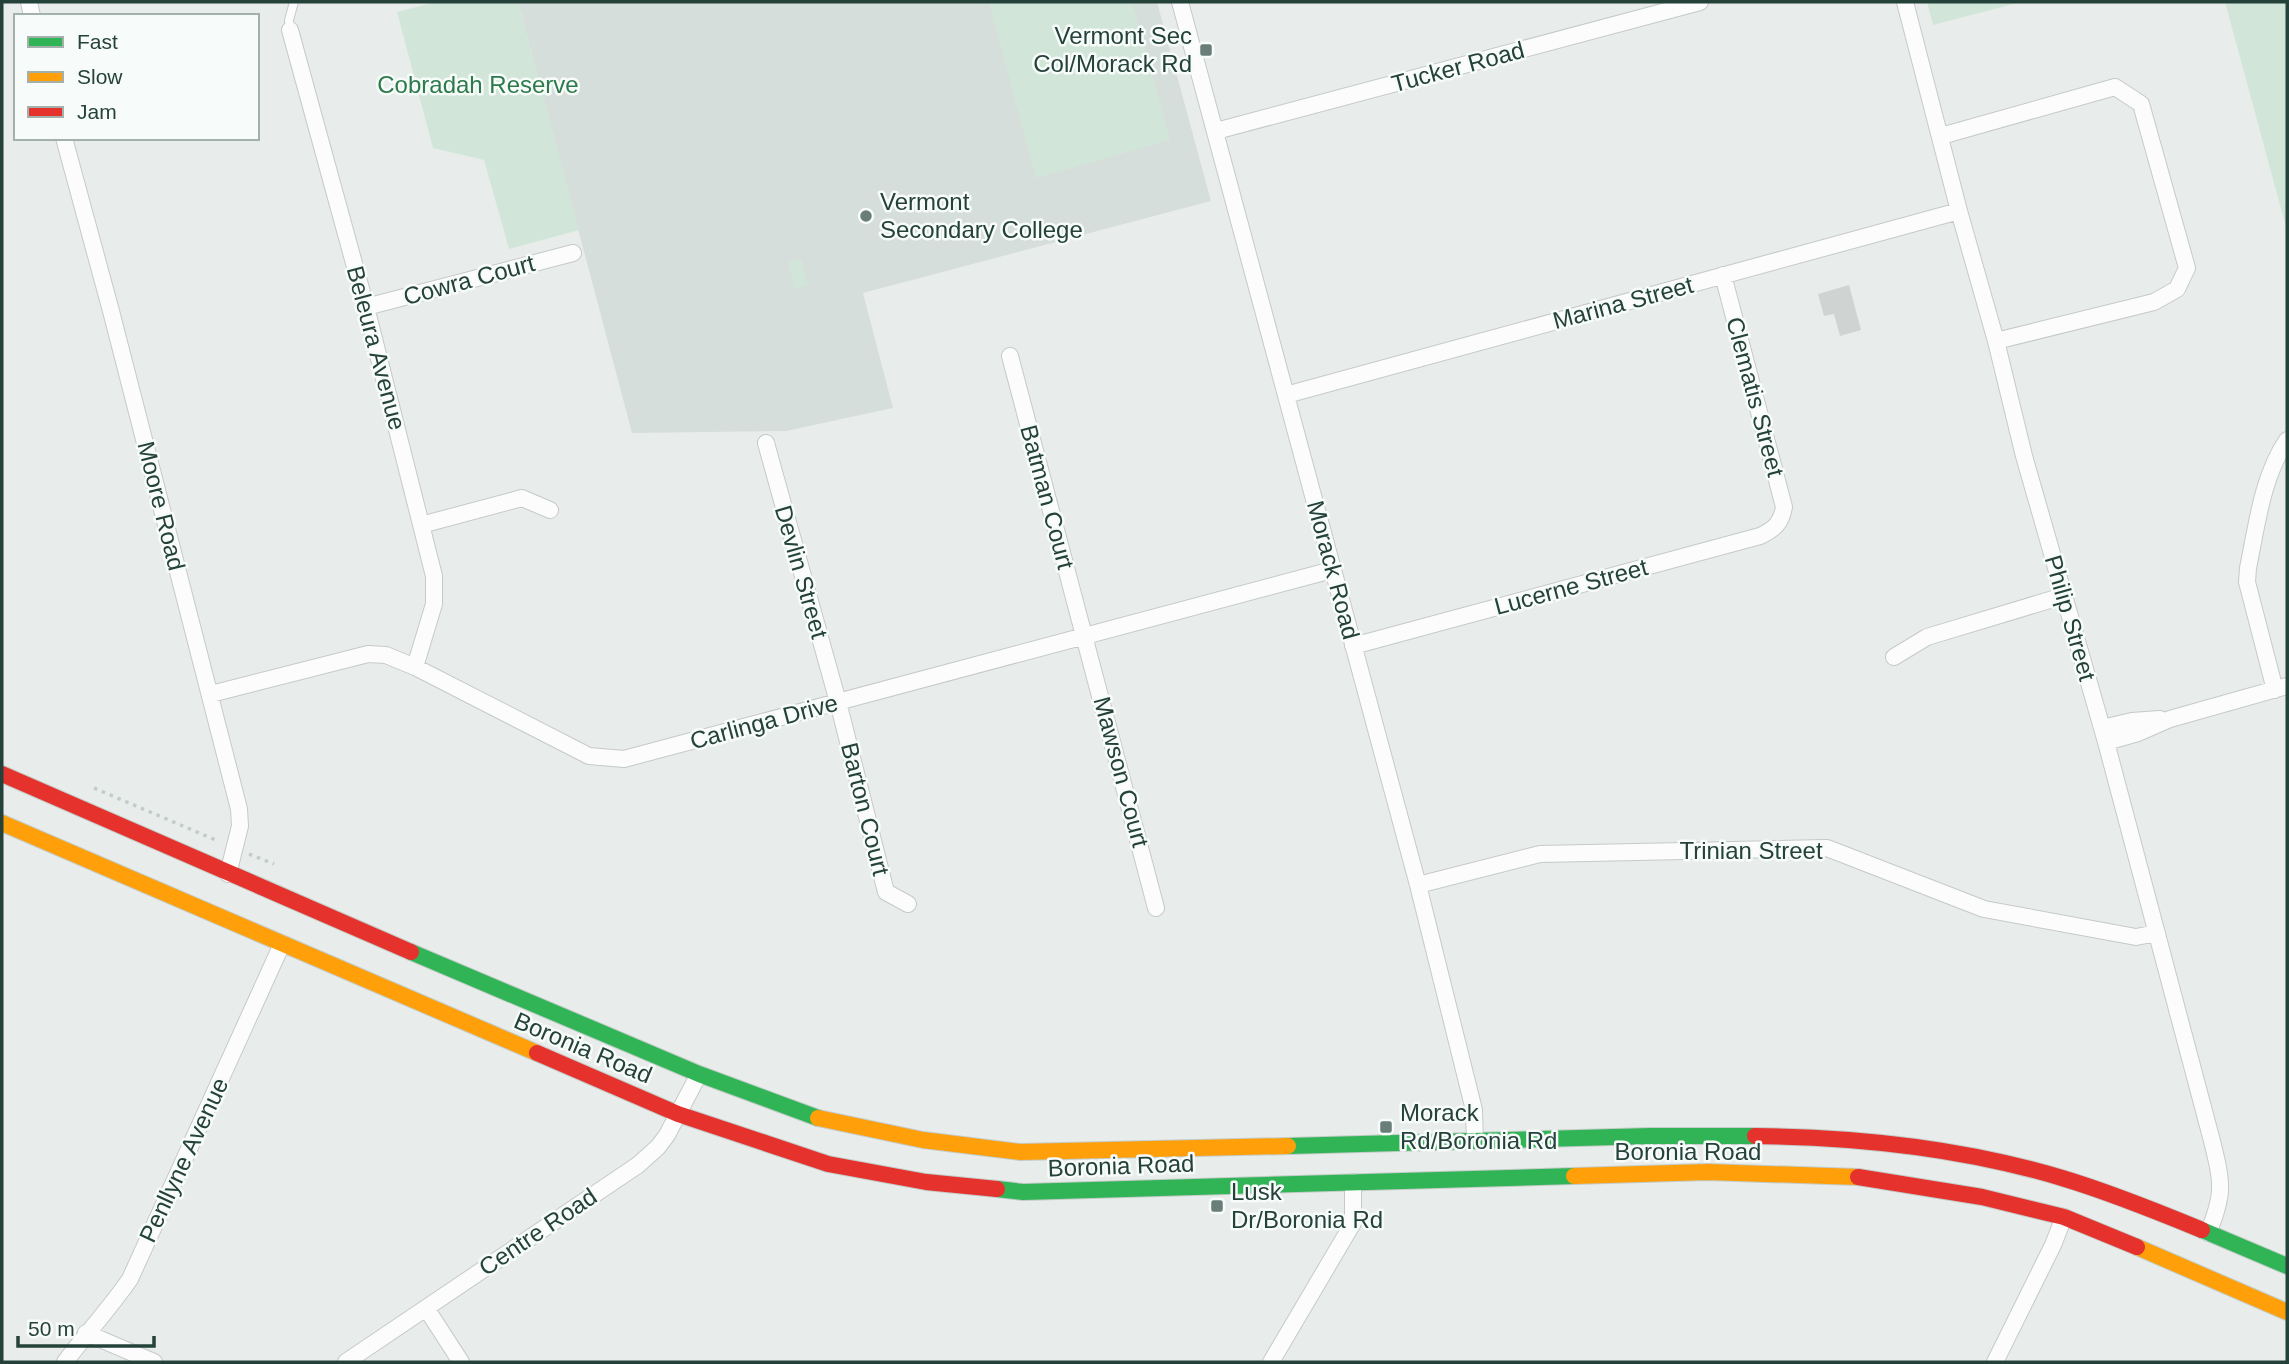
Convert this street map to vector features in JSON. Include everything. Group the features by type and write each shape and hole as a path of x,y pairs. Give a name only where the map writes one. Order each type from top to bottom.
{"main road":[{"name":"Boronia Road","path":"2,774 228,874 699,1074 824,1120 923,1140 1020,1152 1352,1163 1474,1161 1865,1177 1982,1197 2199,1251 2287,1266"},
{"name":"Boronia Road","path":"2,823 678,1114 828,1164 926,1182 1023,1192 1352,1163 1474,1161 1728,1134 1859,1139 1941,1151 2026,1168 2090,1186 2199,1251 2287,1312"}],"street":[{"name":"Morack Road","path":"1180,2 1418,885 1474,1110 1474,1161"},
{"name":"Tucker Road","path":"1216,131 1700,2"},
{"name":"Philip Street","path":"1905,2 2024,456 2104,735 2221,1179 2218,1207 2199,1251"},
{"name":"Beleura Avenue","path":"290,30 366,307 434,576 434,604 415,667"},
{"path":"1941,136 2115,87 2141,103 2187,268 2177,289 2154,302 1996,341"},
{"name":"Moore Road","path":"65,140 239,808 240,826 228,874"},
{"name":"Marina Street","path":"1286,396 1959,211"},
{"name":"Cowra Court","path":"366,307 573,253"},
{"name":"Clematis Street","path":"1723,275 1784,507 1782,518"},
{"name":"Batman Court","path":"1010,356 1085,637"},
{"path":"2104,735 2138,733 2170,719 2281,688 2247,582 2269,474 2287,440"},
{"name":"Devlin Street","path":"766,443 838,702"},
{"path":"421,525 522,498 550,510"},
{"name":"Lucerne Street","path":"1353,646 1760,536 1775,529 1782,518"},
{"name":"Carlinga Drive","path":"211,694 368,654 386,655 415,667 589,756 624,759 1332,570"},
{"path":"1894,657 1927,636 2063,596"},
{"name":"Mawson Court","path":"1085,637 1156,908"},
{"name":"Barton Court","path":"838,702 886,892 908,904"},
{"name":"Trinian Street","path":"1418,885 1540,854 1828,848 1984,909 2136,937 2157,933"},
{"name":"Penllyne Avenue","path":"65,1362 130,1279 282,944"},
{"name":"Centre Road","path":"346,1362 638,1165 658,1147 699,1074"},
{"path":"1271,1362 1353,1223 1352,1163"},
{"path":"1995,1362 2064,1217"},
{"path":"426,1308 461,1362"},
{"path":"86,1333 154,1362"}],"lane":[{"path":"290,30 289,20 294,2"}],"path":[{"path":"91,787 218,841"},
{"path":"247,853 274,864"}],"shaded area":[{"name":"Vermont Secondary College","path":"518,2 1157,2 1211,201 863,293 893,408 786,431 632,433"}],"green space":[{"name":"Cobradah Reserve","path":"436,2 518,2 579,230 509,249 484,160 433,148 397,12"},
{"path":"989,2 1132,2 1170,140 1036,178"},
{"path":"1927,2 2021,2 1933,25"},
{"path":"2225,2 2287,2 2287,231"},
{"path":"801,259 808,285 795,289 788,262"}],"building":[{"path":"1849,285 1861,330 1840,336 1834,314 1824,316 1818,294"}],"traffic: fast":[{"path":"411,952 699,1074 818,1118"},
{"path":"1288,1146 1651,1136 1755,1136"},
{"path":"997,1189 1023,1192 1574,1176"},
{"path":"2202,1230 2287,1266"}],"traffic: slow":[{"path":"2,823 537,1053"},
{"path":"818,1118 923,1140 1020,1152 1288,1146"},
{"path":"1574,1176 1708,1172 1858,1177"},
{"path":"2137,1247 2287,1312"}],"traffic: jam":[{"path":"2,774 411,952"},
{"path":"537,1053 678,1114 828,1164 926,1182 997,1189"},
{"path":"1755,1136 1871,1142 1987,1159 2080,1183 2202,1230"},
{"path":"1858,1177 1982,1197 2064,1217 2137,1247"}],"place":[{"name":"Vermont Sec Col/Morack Rd","path":"1206,50"},
{"name":"Vermont Secondary College","path":"866,216"},
{"name":"Morack Rd/Boronia Rd","path":"1386,1127"},
{"name":"Lusk Dr/Boronia Rd","path":"1217,1206"}]}
